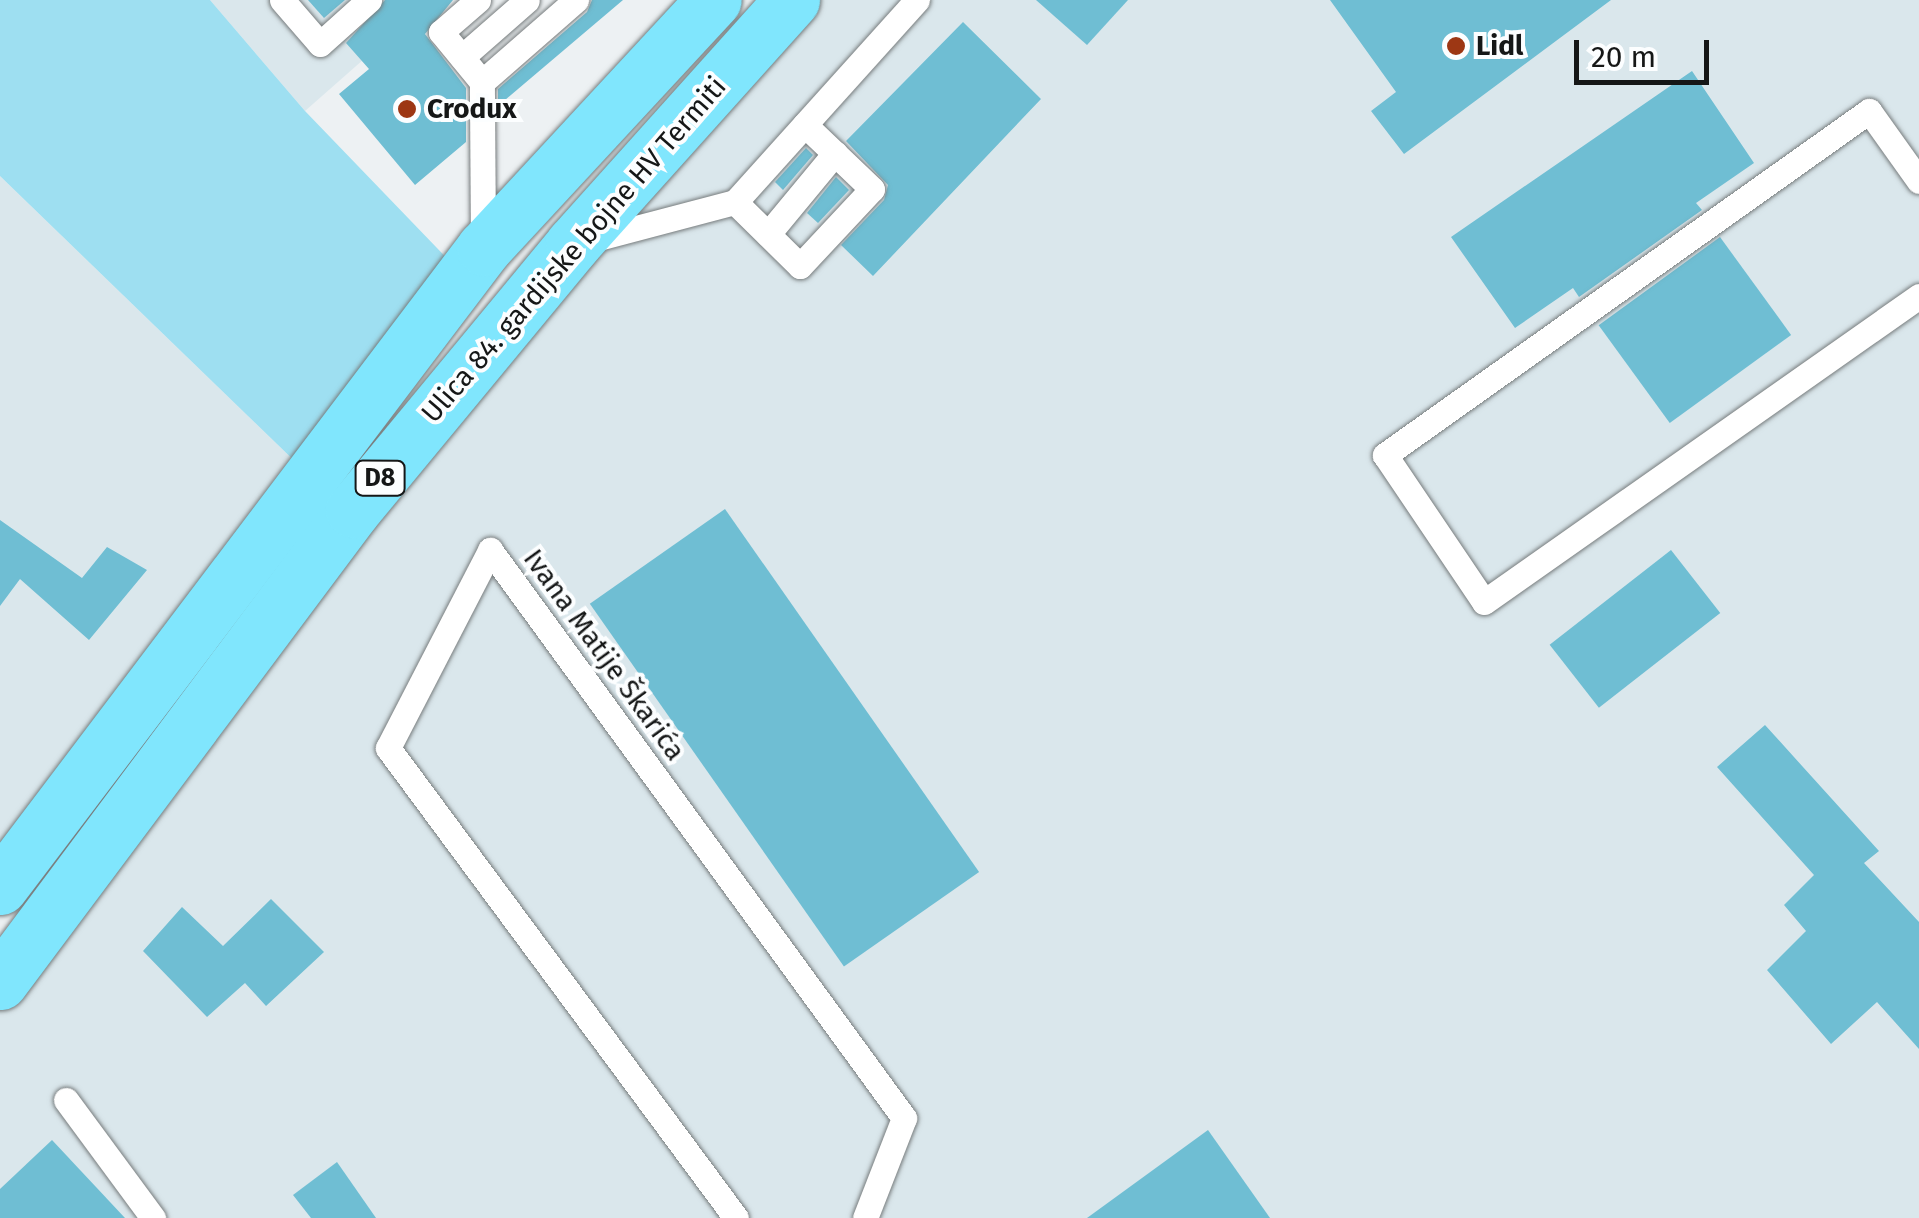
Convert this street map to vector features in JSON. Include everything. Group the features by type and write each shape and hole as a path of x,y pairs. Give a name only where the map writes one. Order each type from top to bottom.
{"main road":[{"name":"D8","path":"0,887 484,248 714,0"},
{"name":"Ulica 84. gardijske bojne HV Termiti","path":"0,982 353,510 572,244 792,0"}],"lane":[{"path":"282,0 320,44 369,0"},
{"path":"478,0 440,32 482,82 484,248"},
{"path":"462,57 526,0"},
{"path":"482,82 576,0"},
{"path":"572,244 735,202 917,0"},
{"path":"1919,181 1869,110 1385,455 1484,602 1919,296"},
{"path":"735,202 800,266 872,188 804,125"},
{"path":"768,234 835,154"},
{"name":"Ivana Matije Škarića","path":"736,1218 388,748 490,550 904,1118 865,1218"},
{"path":"66,1100 152,1218"}],"shaded area":[{"path":"0,0 210,0 305,111 463,275 309,475 0,176"},
{"path":"210,0 431,0 305,111"},
{"path":"792,0 1919,0 1919,1218 0,1218 0,1004 166,759"},
{"path":"0,176 309,475 0,887"}],"building":[{"path":"308,0 345,0 324,18"},
{"name":"Crodux","path":"385,0 453,0 425,34 466,88 466,142 415,185 339,94 369,69 346,43"},
{"path":"592,0 623,0 498,106 498,89 587,12"},
{"path":"1036,0 1128,0 1087,45"},
{"name":"Lidl","path":"1330,0 1611,0 1404,154 1371,111 1396,92"},
{"path":"963,22 1041,99 873,276 841,245 884,200 888,185 846,141"},
{"path":"1692,71 1754,163 1696,203 1702,210 1579,297 1573,288 1515,328 1451,237"},
{"path":"806,148 813,155 783,190 775,182"},
{"path":"836,177 849,190 818,223 807,213"},
{"path":"1720,237 1791,335 1670,423 1599,325"},
{"path":"725,509 979,872 844,967 590,604"},
{"path":"0,520 82,578 107,547 147,570 89,640 20,579 0,606"},
{"path":"1671,550 1720,613 1599,708 1550,645"},
{"path":"1765,725 1879,851 1864,863 1919,922 1919,1049 1877,1002 1831,1044 1767,970 1806,931 1784,905 1814,875 1717,767"},
{"path":"271,899 324,952 266,1006 245,983 207,1017 143,951 182,907 223,946"},
{"path":"1208,1130 1270,1218 1087,1218"},
{"path":"52,1140 125,1218 0,1218 0,1189"},
{"path":"337,1162 376,1218 311,1218 293,1195"}],"place":[{"name":"Lidl","path":"1456,46"},
{"name":"Crodux","path":"407,109"}]}
